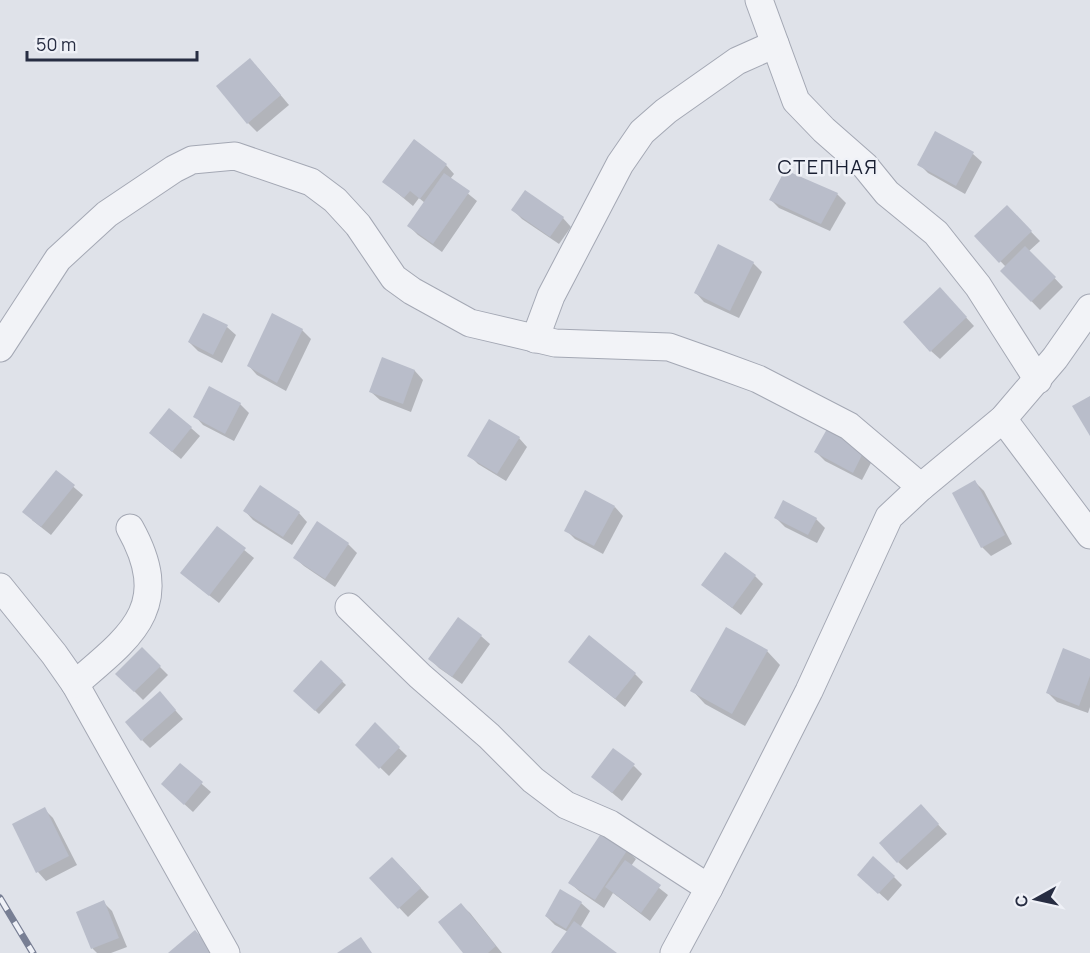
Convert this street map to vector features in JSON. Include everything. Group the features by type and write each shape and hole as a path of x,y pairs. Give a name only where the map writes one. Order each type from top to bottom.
{"street":[{"path":"759,0 795,101 865,166 887,193 936,233 978,286 1038,380"},
{"path":"535,339 551,296 620,164 642,132 666,111 737,61 775,44"},
{"path":"0,348 58,259 107,214 174,169 192,160 235,156 311,182 335,200 358,225 394,278 412,291 470,323 555,343 669,347 758,379 849,426 921,487"},
{"path":"674,953 809,691 890,517 921,487 1003,419 1038,380 1090,308"},
{"path":"1003,419 1090,535"},
{"path":"75,684 116,648 138,623 142,614 148,594 148,573 130,528"},
{"path":"0,587 75,684 226,953"},
{"path":"349,607 420,676 489,736 533,780 566,805 610,824 709,888"}],"building":[{"path":"250,58 281,95 247,124 216,86"},
{"path":"935,131 974,152 956,186 917,165"},
{"path":"414,139 447,164 420,199 410,191 404,198 382,182"},
{"path":"785,170 838,193 821,224 769,200"},
{"path":"444,173 470,191 433,244 407,226"},
{"path":"525,190 564,217 550,237 511,210"},
{"path":"1007,205 1032,231 999,263 974,236"},
{"path":"718,244 754,262 730,311 694,293"},
{"path":"1025,246 1056,277 1031,302 1000,271"},
{"path":"940,287 967,317 930,352 903,322"},
{"path":"203,313 228,325 213,355 188,342"},
{"path":"272,313 303,329 277,383 247,366"},
{"path":"382,357 415,370 403,404 369,392"},
{"path":"209,386 241,403 225,434 193,417"},
{"path":"1090,396 1090,436 1072,406"},
{"path":"169,408 192,427 172,452 149,433"},
{"path":"489,419 520,437 497,474 467,456"},
{"path":"827,429 865,449 853,473 814,452"},
{"path":"56,470 75,485 41,527 22,512"},
{"path":"975,480 1005,535 981,548 952,493"},
{"path":"260,485 300,512 283,537 243,511"},
{"path":"585,490 615,506 594,546 564,531"},
{"path":"783,500 817,518 808,535 774,518"},
{"path":"317,521 349,543 325,579 293,558"},
{"path":"217,526 246,548 209,596 180,573"},
{"path":"725,552 756,575 732,608 701,585"},
{"path":"458,617 482,635 452,677 428,659"},
{"path":"726,627 768,650 732,714 690,691"},
{"path":"589,635 636,673 615,699 568,662"},
{"path":"142,647 161,666 134,692 115,674"},
{"path":"1063,648 1090,659 1090,676 1079,706 1046,693"},
{"path":"321,660 343,681 315,711 293,691"},
{"path":"160,691 176,710 141,741 125,722"},
{"path":"375,722 400,747 379,769 355,745"},
{"path":"613,748 635,764 612,793 591,777"},
{"path":"180,763 203,782 184,805 161,784"},
{"path":"921,804 939,824 897,863 879,843"},
{"path":"45,807 69,856 36,873 12,824"},
{"path":"602,832 628,849 595,900 568,883"},
{"path":"873,856 895,876 878,894 857,875"},
{"path":"392,857 421,888 398,909 369,878"},
{"path":"625,860 661,885 641,913 605,887"},
{"path":"560,889 582,902 566,929 545,916"},
{"path":"104,900 119,938 91,949 76,912"},
{"path":"461,903 496,946 488,953 463,953 438,922"},
{"path":"574,921 617,953 551,953"},
{"path":"195,930 213,951 210,953 168,953"},
{"path":"361,937 372,953 337,953"}],"railway":[{"path":"0,898 33,953"}],"district":[{"name":"СТЕПНАЯ","path":"828,166"}]}
